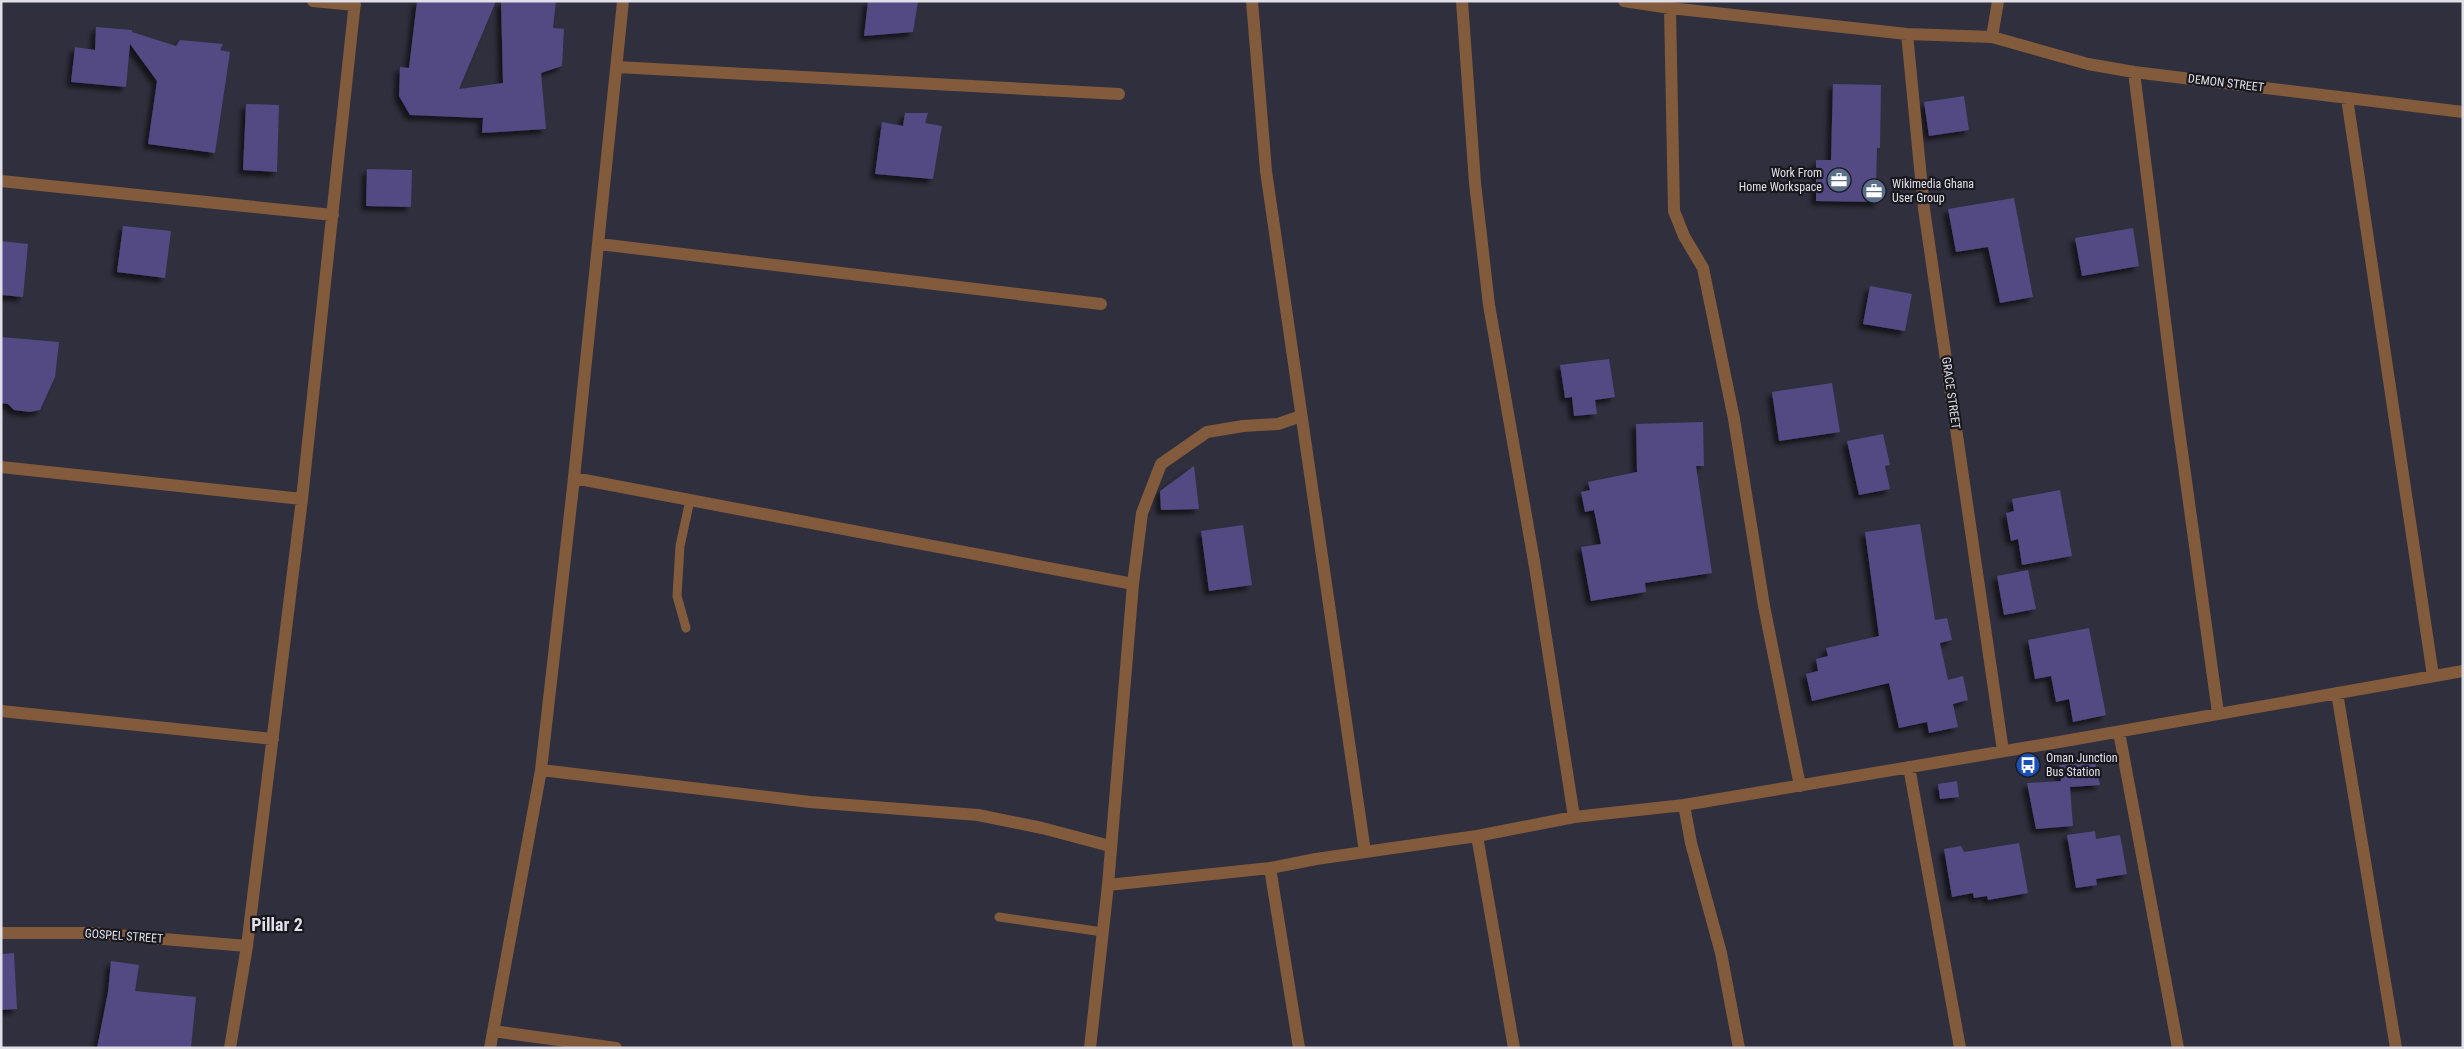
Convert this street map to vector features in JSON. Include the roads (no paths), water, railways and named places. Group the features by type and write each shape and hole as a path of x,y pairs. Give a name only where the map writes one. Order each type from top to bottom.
{"street":[{"path":"230,1048 247,946 302,499 355,3 313,1"},
{"path":"490,1048 541,770 599,244 623,1"},
{"path":"1252,1 1266,171 1366,852"},
{"path":"1462,1 1475,183 1489,305 1535,567 1574,817"},
{"name":"DEMON STREET","path":"1624,1 1670,8 1907,34 1992,37 2088,64 2134,72 2463,112"},
{"path":"1992,37 1998,1"},
{"path":"1670,8 1674,211 1684,236 1703,268 1734,419 1764,606 1800,786"},
{"name":"GRACE STREET","path":"1907,34 1924,209 2003,751"},
{"path":"617,67 1118,94"},
{"path":"2134,72 2175,401 2218,713"},
{"path":"2347,98 2433,676"},
{"path":"1,181 333,215"},
{"path":"599,244 1101,304"},
{"path":"1090,1048 1108,885 1132,584 1142,513 1161,464 1207,432 1243,426 1278,424 1301,416"},
{"path":"1,467 302,499"},
{"path":"574,478 1132,584"},
{"path":"1108,885 1270,868 1477,836 1574,817 1684,804 1800,786 2463,671"},
{"path":"2337,693 2396,1048"},
{"path":"1,711 273,739"},
{"path":"2119,732 2178,1048"},
{"path":"1909,767 1960,1048"},
{"path":"541,770 801,802 978,815 1042,828 1110,846"},
{"path":"1684,804 1691,843 1721,953 1739,1048"},
{"path":"1477,836 1514,1048"},
{"path":"1270,868 1299,1048"},
{"name":"GOSPEL STREET","path":"1,933 92,933 247,946"},
{"path":"493,1031 616,1048"}],"lane":[{"path":"686,628 677,596 680,546 690,500"},
{"path":"999,917 1102,932"}],"place":[{"name":"Work From Home Workspace","path":"1839,180"},
{"name":"Wikimedia Ghana User Group","path":"1874,191"},
{"name":"Oman Junction Bus Station","path":"2028,765"}],"district":[{"name":"Pillar 2","path":"277,924"}]}
